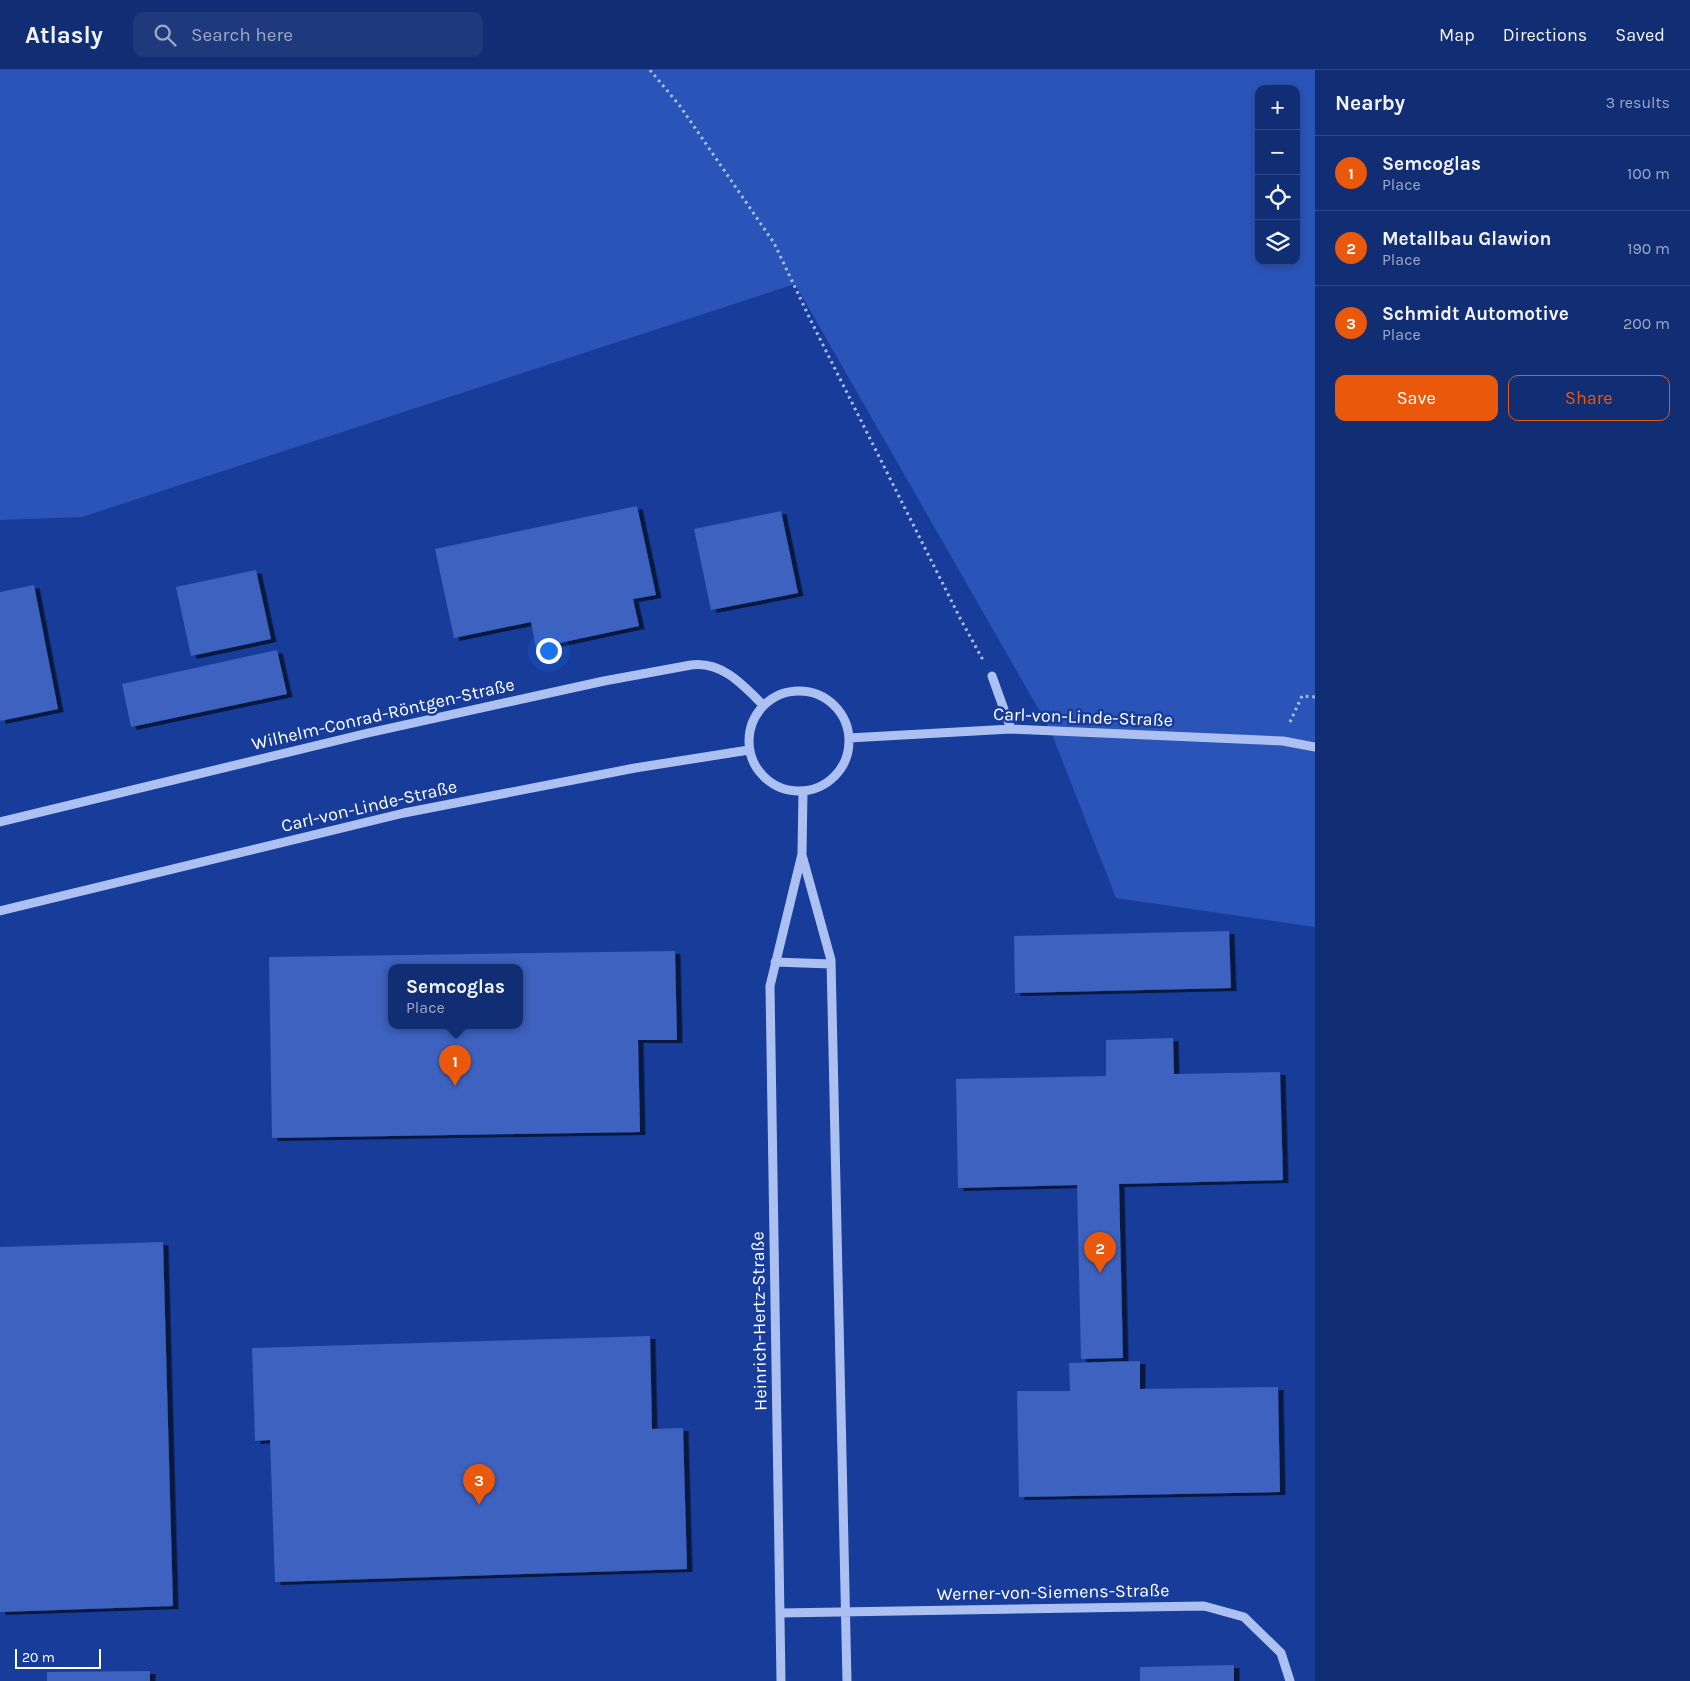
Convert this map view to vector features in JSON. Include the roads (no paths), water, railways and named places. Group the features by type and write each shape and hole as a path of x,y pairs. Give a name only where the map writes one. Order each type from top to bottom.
{"street":[{"name":"Wilhelm-Conrad-Röntgen-Straße","path":"0,822 377,731 604,681 691,665 704,664 737,678 763,705"},
{"path":"992,676 1011,728"},
{"path":"792,691 824,698 837,708 845,722 849,738 847,754 836,773 818,787 803,791 788,790 774,784 763,776 754,764 750,750 749,734 754,719 763,705 776,696 792,691"},
{"name":"Carl-von-Linde-Straße","path":"849,738 1011,728 1283,741 1315,747"},
{"name":"Carl-von-Linde-Straße","path":"0,911 404,813 635,768 750,750"},
{"name":"Heinrich-Hertz-Straße","path":"781,1681 770,986 802,854 803,791"},
{"name":"Heinrich-Hertz-Straße","path":"802,854 831,964 847,1681"},
{"path":"775,962 831,964"},
{"name":"Werner-von-Siemens-Straße","path":"780,1613 1204,1606 1244,1616 1280,1653 1290,1681"}],"place":[{"name":"Semcoglas","path":"455,1086"},
{"name":"Metallbau Glawion","path":"1100,1273"},
{"name":"Schmidt Automotive","path":"479,1505"}]}
